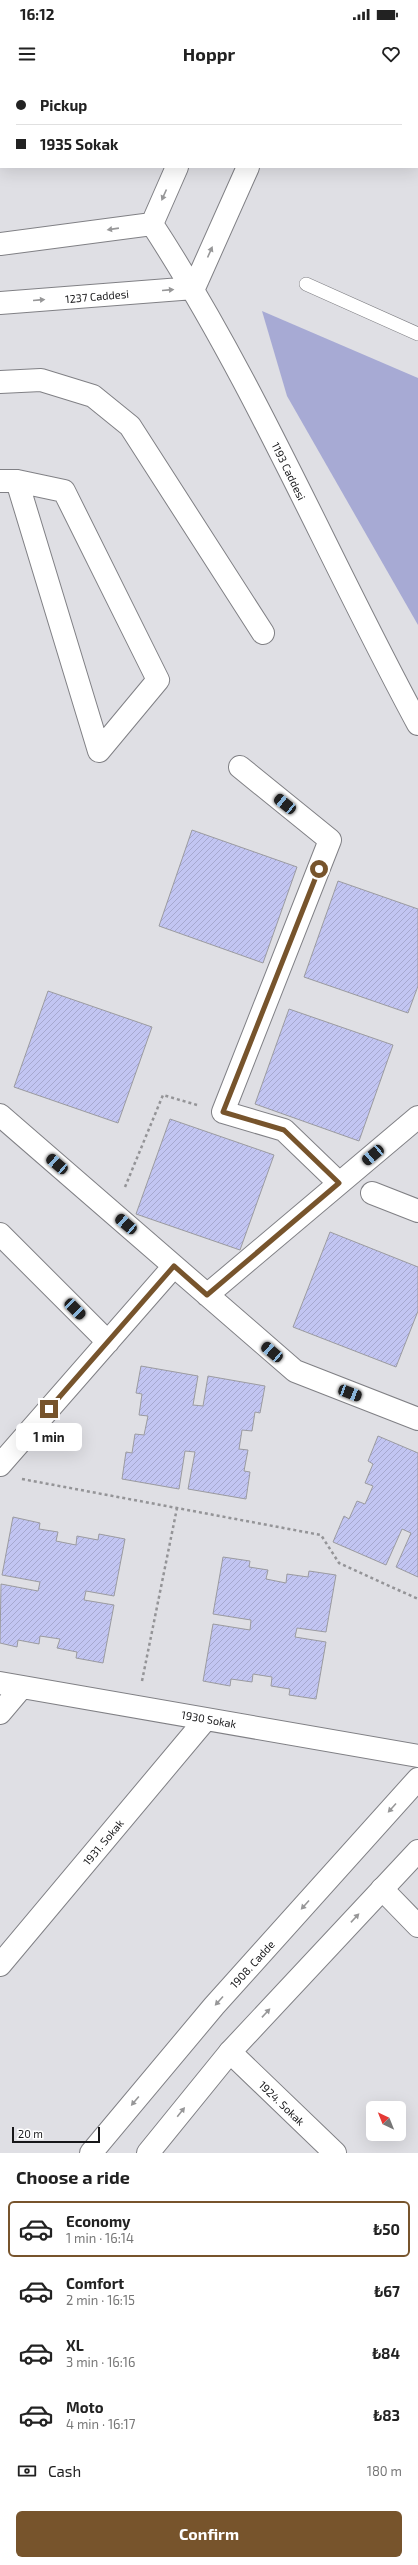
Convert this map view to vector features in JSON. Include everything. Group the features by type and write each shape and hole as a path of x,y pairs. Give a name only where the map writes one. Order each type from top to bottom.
{"street":[{"path":"0,244 152,224 177,168"},
{"path":"194,288 248,168"},
{"name":"1193 Caddesi","path":"152,224 194,288 241,374 331,557 418,724"},
{"name":"1237 Caddesi","path":"0,303 194,288"},
{"path":"0,382 41,380 93,396 130,426 263,633"},
{"path":"9,481 64,491 158,680 99,750 38,549 9,481"},
{"path":"240,767 330,840 223,1112 284,1130 339,1183"},
{"path":"0,1114 295,1371 418,1419"},
{"path":"207,1295 418,1117"},
{"path":"372,1193 418,1211"},
{"path":"0,1234 108,1342"},
{"path":"8,1471 108,1342 174,1266"},
{"name":"1930 Sokak","path":"0,1683 418,1756"},
{"path":"0,1713 22,1687"},
{"name":"1931. Sokak","path":"0,1965 206,1719"},
{"name":"1908. Cadde","path":"90,2153 214,2006 418,1779"},
{"path":"148,2153 230,2052 418,1851"},
{"path":"382,1889 418,1926"},
{"name":"1924. Sokak","path":"230,2052 335,2153"}],"lane":[{"path":"306,284 418,334"}],"path":[{"path":"114,1213 163,1095 223,1112"},
{"path":"8,1471 177,1508 321,1535 339,1562 418,1600"},
{"path":"137,1707 177,1508"}],"shaded area":[{"path":"262,311 418,378 418,625 287,396"}],"building":[{"path":"192,830 297,867 263,963 159,926"},
{"path":"338,881 418,909 418,986 408,1013 304,977"},
{"path":"48,991 152,1027 118,1123 14,1087"},
{"path":"289,1009 393,1045 359,1141 255,1104"},
{"path":"170,1119 274,1155 240,1250 136,1214"},
{"path":"330,1232 418,1267 418,1311 396,1367 293,1327"},
{"path":"141,1366 198,1376 193,1405 203,1406 208,1376 265,1386 260,1413 255,1412 252,1431 242,1430 239,1449 248,1450 244,1471 250,1472 246,1499 188,1489 195,1452 185,1451 179,1489 122,1479 126,1452 132,1453 135,1434 144,1435 148,1416 139,1415 142,1394 136,1393"},
{"path":"378,1436 418,1453 418,1577 396,1567 411,1533 402,1529 386,1565 333,1542 344,1516 349,1519 357,1501 365,1504 373,1486 365,1483 373,1464 368,1461"},
{"path":"13,1517 40,1523 39,1529 58,1532 56,1541 76,1545 77,1536 98,1540 99,1534 125,1539 114,1596 86,1591 84,1600 114,1605 103,1663 76,1658 77,1652 57,1648 60,1639 40,1636 39,1644 18,1640 17,1647 0,1643 1,1584 38,1591 40,1582 2,1575"},
{"path":"223,1557 250,1561 249,1567 268,1570 266,1579 286,1583 287,1574 308,1577 309,1571 336,1575 326,1632 297,1628 295,1637 326,1642 316,1699 289,1695 290,1689 271,1686 272,1677 253,1674 252,1682 231,1679 230,1686 203,1681 213,1624 250,1630 251,1620 213,1614"}],"route":[{"path":"49,1409 174,1266 207,1295 339,1183 284,1130 223,1112 319,869"}]}
